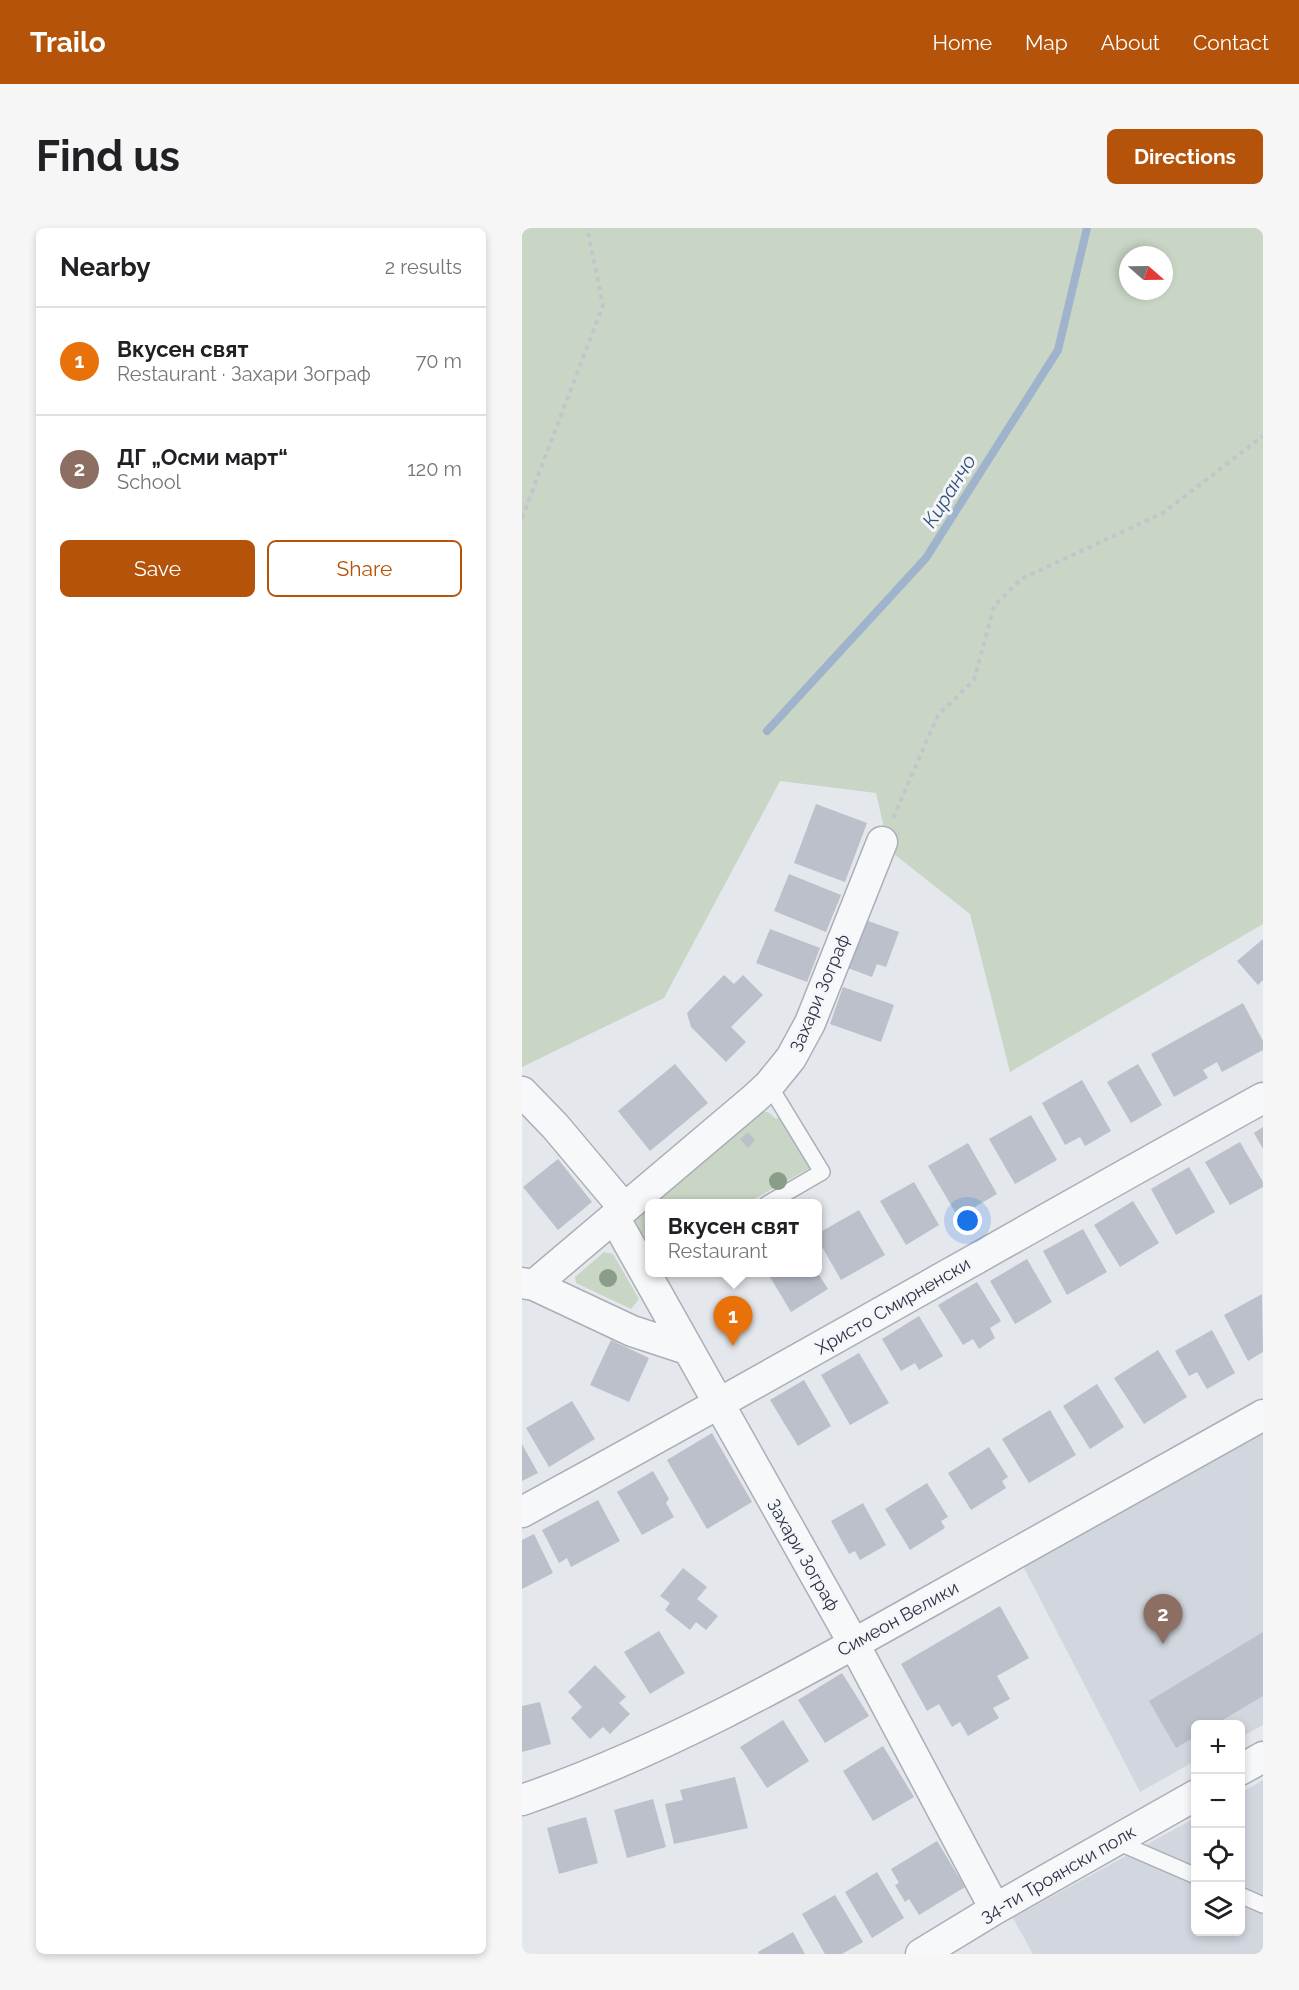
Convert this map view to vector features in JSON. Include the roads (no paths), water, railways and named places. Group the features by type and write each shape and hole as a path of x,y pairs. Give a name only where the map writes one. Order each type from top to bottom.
{"street":[{"name":"Захари Зограф","path":"882,842 810,1023 791,1058 769,1085 619,1213 528,1284 632,1331 687,1349 854,1644 995,1909"},
{"path":"522,1092 555,1126 619,1213 645,1268"},
{"name":"Христо Смирненски","path":"522,1512 719,1405 1026,1229 1263,1098"},
{"path":"650,1277 687,1349"},
{"name":"Симеон Велики","path":"522,1800 585,1778 682,1735 854,1644 1263,1415"},
{"path":"1245,1767 1263,1757"},
{"name":"34-ти Троянски полк","path":"921,1954 995,1909 1191,1799"}],"lane":[{"path":"769,1085 822,1172 773,1199"},
{"path":"1115,1841 1191,1874"},
{"path":"1245,1897 1263,1905"}],"waterway":[{"name":"Киранчо","path":"767,731 926,558 1058,350 1087,228"}],"place":[{"name":"Вкусен свят","path":"733,1346"},
{"name":"ДГ „Осми март“","path":"1163,1644"}]}
